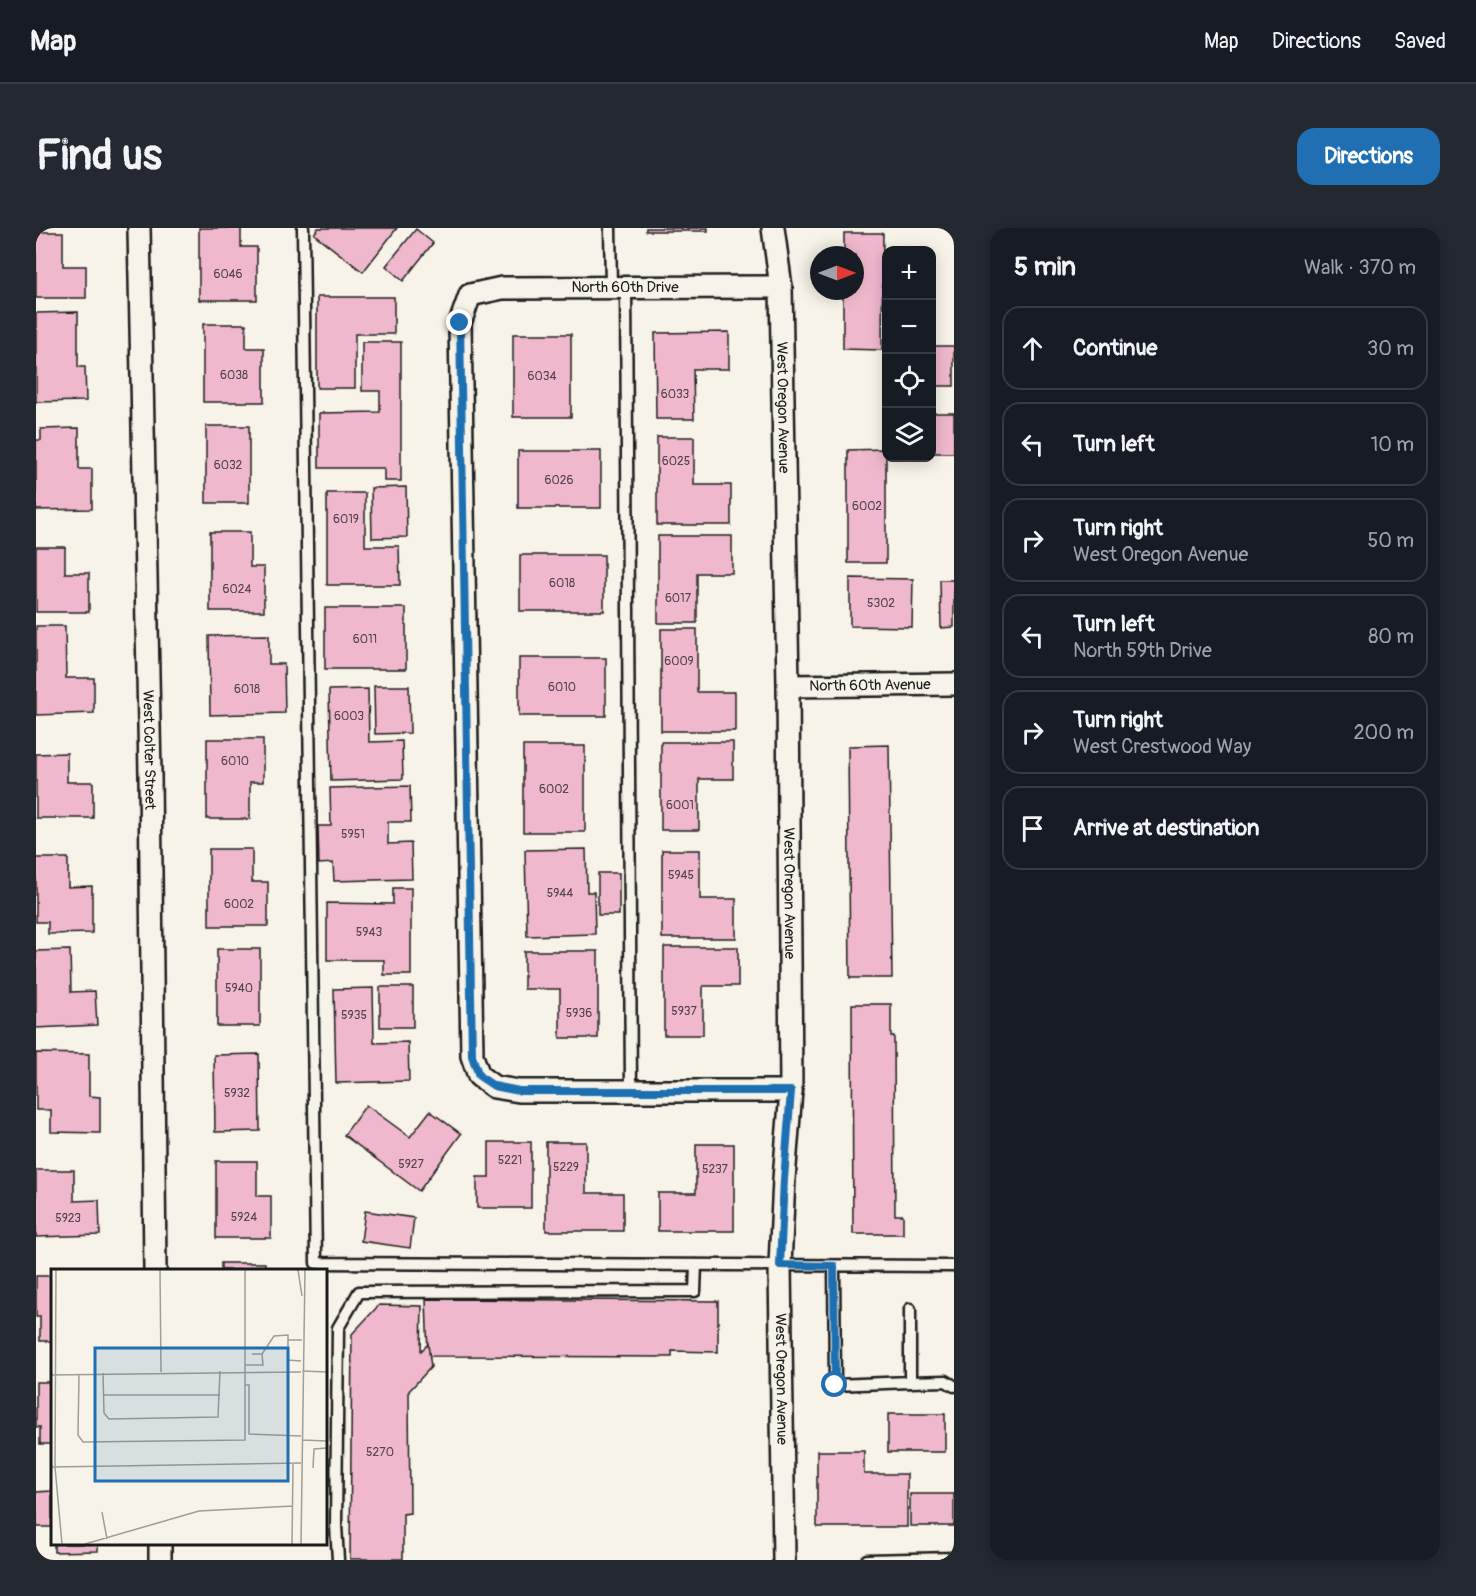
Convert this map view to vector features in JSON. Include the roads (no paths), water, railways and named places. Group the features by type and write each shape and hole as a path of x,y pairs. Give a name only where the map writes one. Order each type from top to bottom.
{"street":[{"name":"West Colter Street","path":"139,228 150,762 155,1269"},
{"name":"West Oregon Avenue","path":"773,228 781,287 788,686 791,1091 780,1265 784,1560"},
{"name":"North 60th Drive","path":"631,1091 519,1091 494,1086 479,1076 472,1056 460,323 470,295 502,288 781,287"},
{"name":"North 60th Avenue","path":"788,686 954,684"},
{"path":"631,1091 791,1091"}],"lane":[{"path":"303,228 316,1263 954,1266"},
{"path":"610,228 619,287 631,1091"},
{"path":"338,1560 336,1525 338,1328 359,1292 695,1291 696,1265"},
{"path":"834,1266 835,1385 946,1381 954,1386"},
{"path":"910,1309 910,1382"},
{"path":"867,1560 954,1558"}]}
